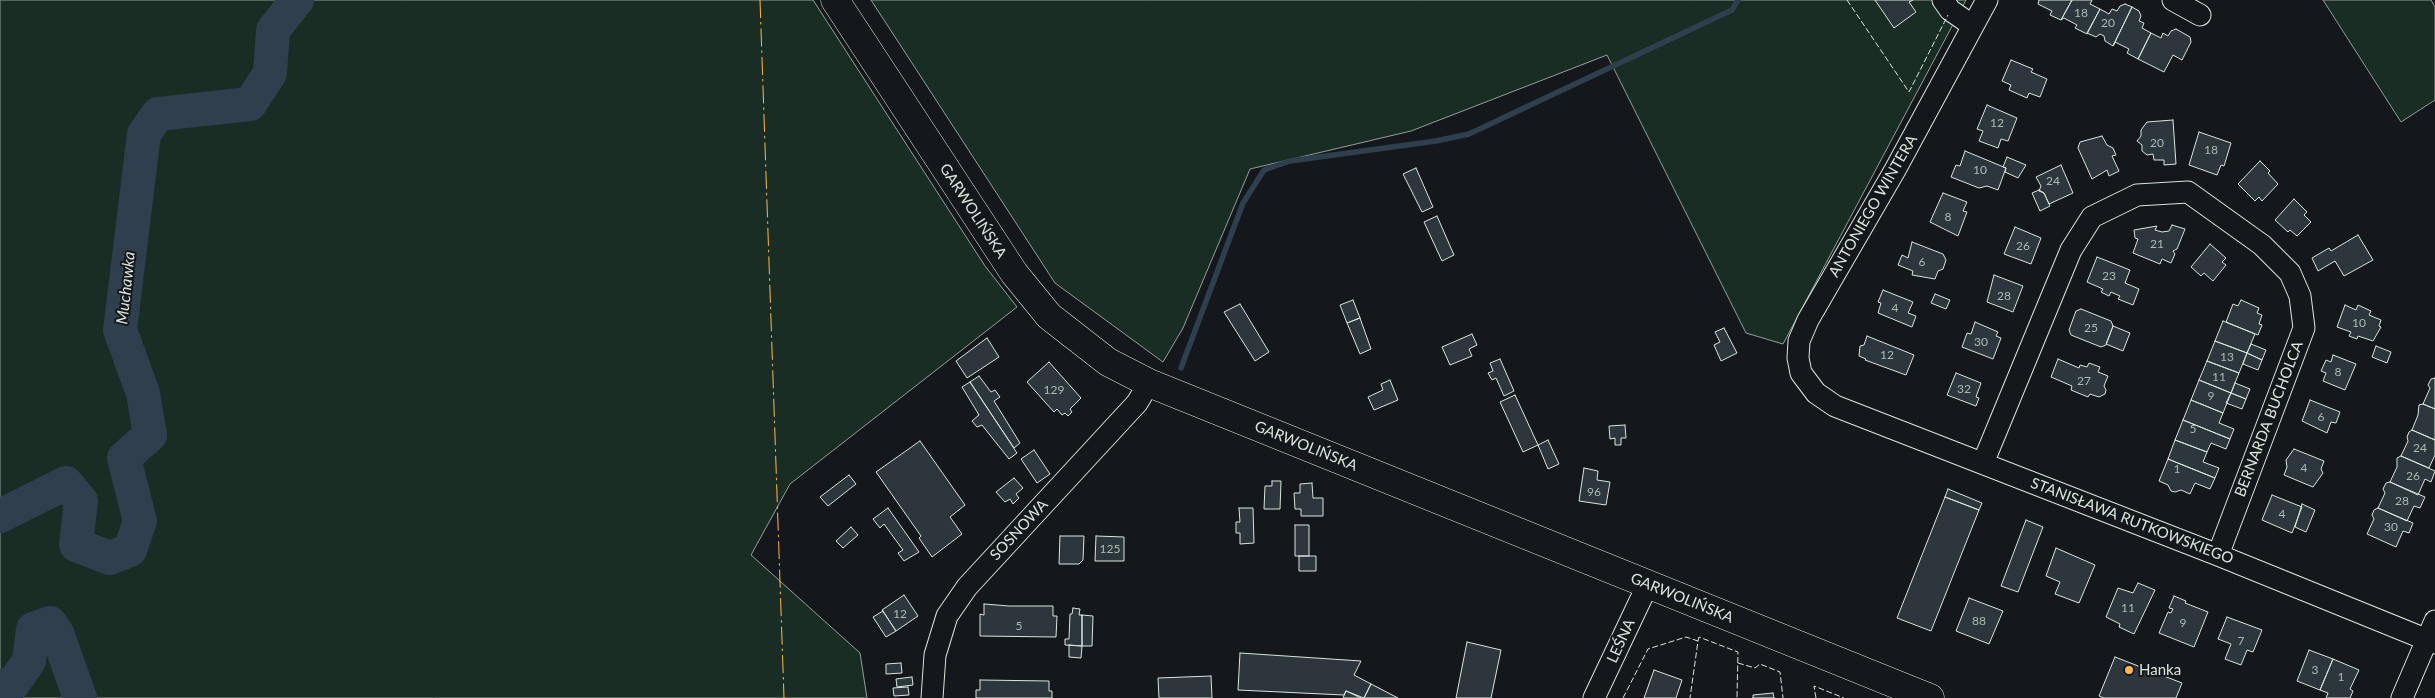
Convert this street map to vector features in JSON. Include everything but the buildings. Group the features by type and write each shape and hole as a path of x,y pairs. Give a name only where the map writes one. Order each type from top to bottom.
{"main road":[{"name":"GARWOLIŃSKA","path":"835,0 1014,273 1049,316 1108,362 1149,383 1930,698"}],"street":[{"path":"1943,0 1950,10 1973,26"},
{"name":"ANTONIEGO WINTERA","path":"1835,406 1816,392 1801,373 1799,341 1808,320 1895,170 1987,0"},
{"path":"2173,0 2200,15"},
{"name":"BERNARDA BUCHOLCA","path":"1983,463 2070,250 2092,217 2137,195 2188,192 2262,245 2290,273 2300,296 2304,328 2218,555"},
{"name":"SOSNOWA","path":"932,698 935,655 947,616 967,587 1137,403 1149,383"},
{"name":"STANISŁAWA RUTKOWSKIEGO","path":"1835,406 2218,555 2431,641"},
{"name":"LEŚNA","path":"1594,698 1648,584"},
{"path":"2402,698 2431,641 2435,620"}],"green space":[{"path":"0,0 813,0 985,266 1017,307 790,484 751,555 860,653 867,698 0,698"},
{"path":"871,0 1966,0 1783,344 1746,333 1607,55 1411,131 1250,169 1183,328 1163,362 1055,283"},
{"path":"2323,0 2431,0 2435,7 2435,100 2401,122"}],"waterway":[{"name":"Muchawka","path":"0,516 66,483 81,501 76,545 110,558 130,550 140,521 124,458 150,435 143,393 120,330 144,134 158,114 250,104 270,73 273,30 297,0"},
{"path":"1181,368 1243,203 1264,170 1290,161 1436,141 1469,134 1732,10 1738,0"},
{"name":"Muchawka","path":"0,686 13,684 29,661 33,629 50,623 57,633 80,698"}],"fence":[{"path":"1847,0 1909,92 1948,15"},
{"path":"1623,698 1648,649 1686,637 1698,641 1690,698"},
{"path":"1698,641 1699,637 1738,652 1737,698"},
{"path":"1738,663 1755,668 1760,664 1780,672 1783,698"},
{"path":"1816,698 1814,686 1844,698"}],"power":[{"path":"760,0 784,698"}],"place":[{"name":"Hanka","path":"2129,670"}]}
